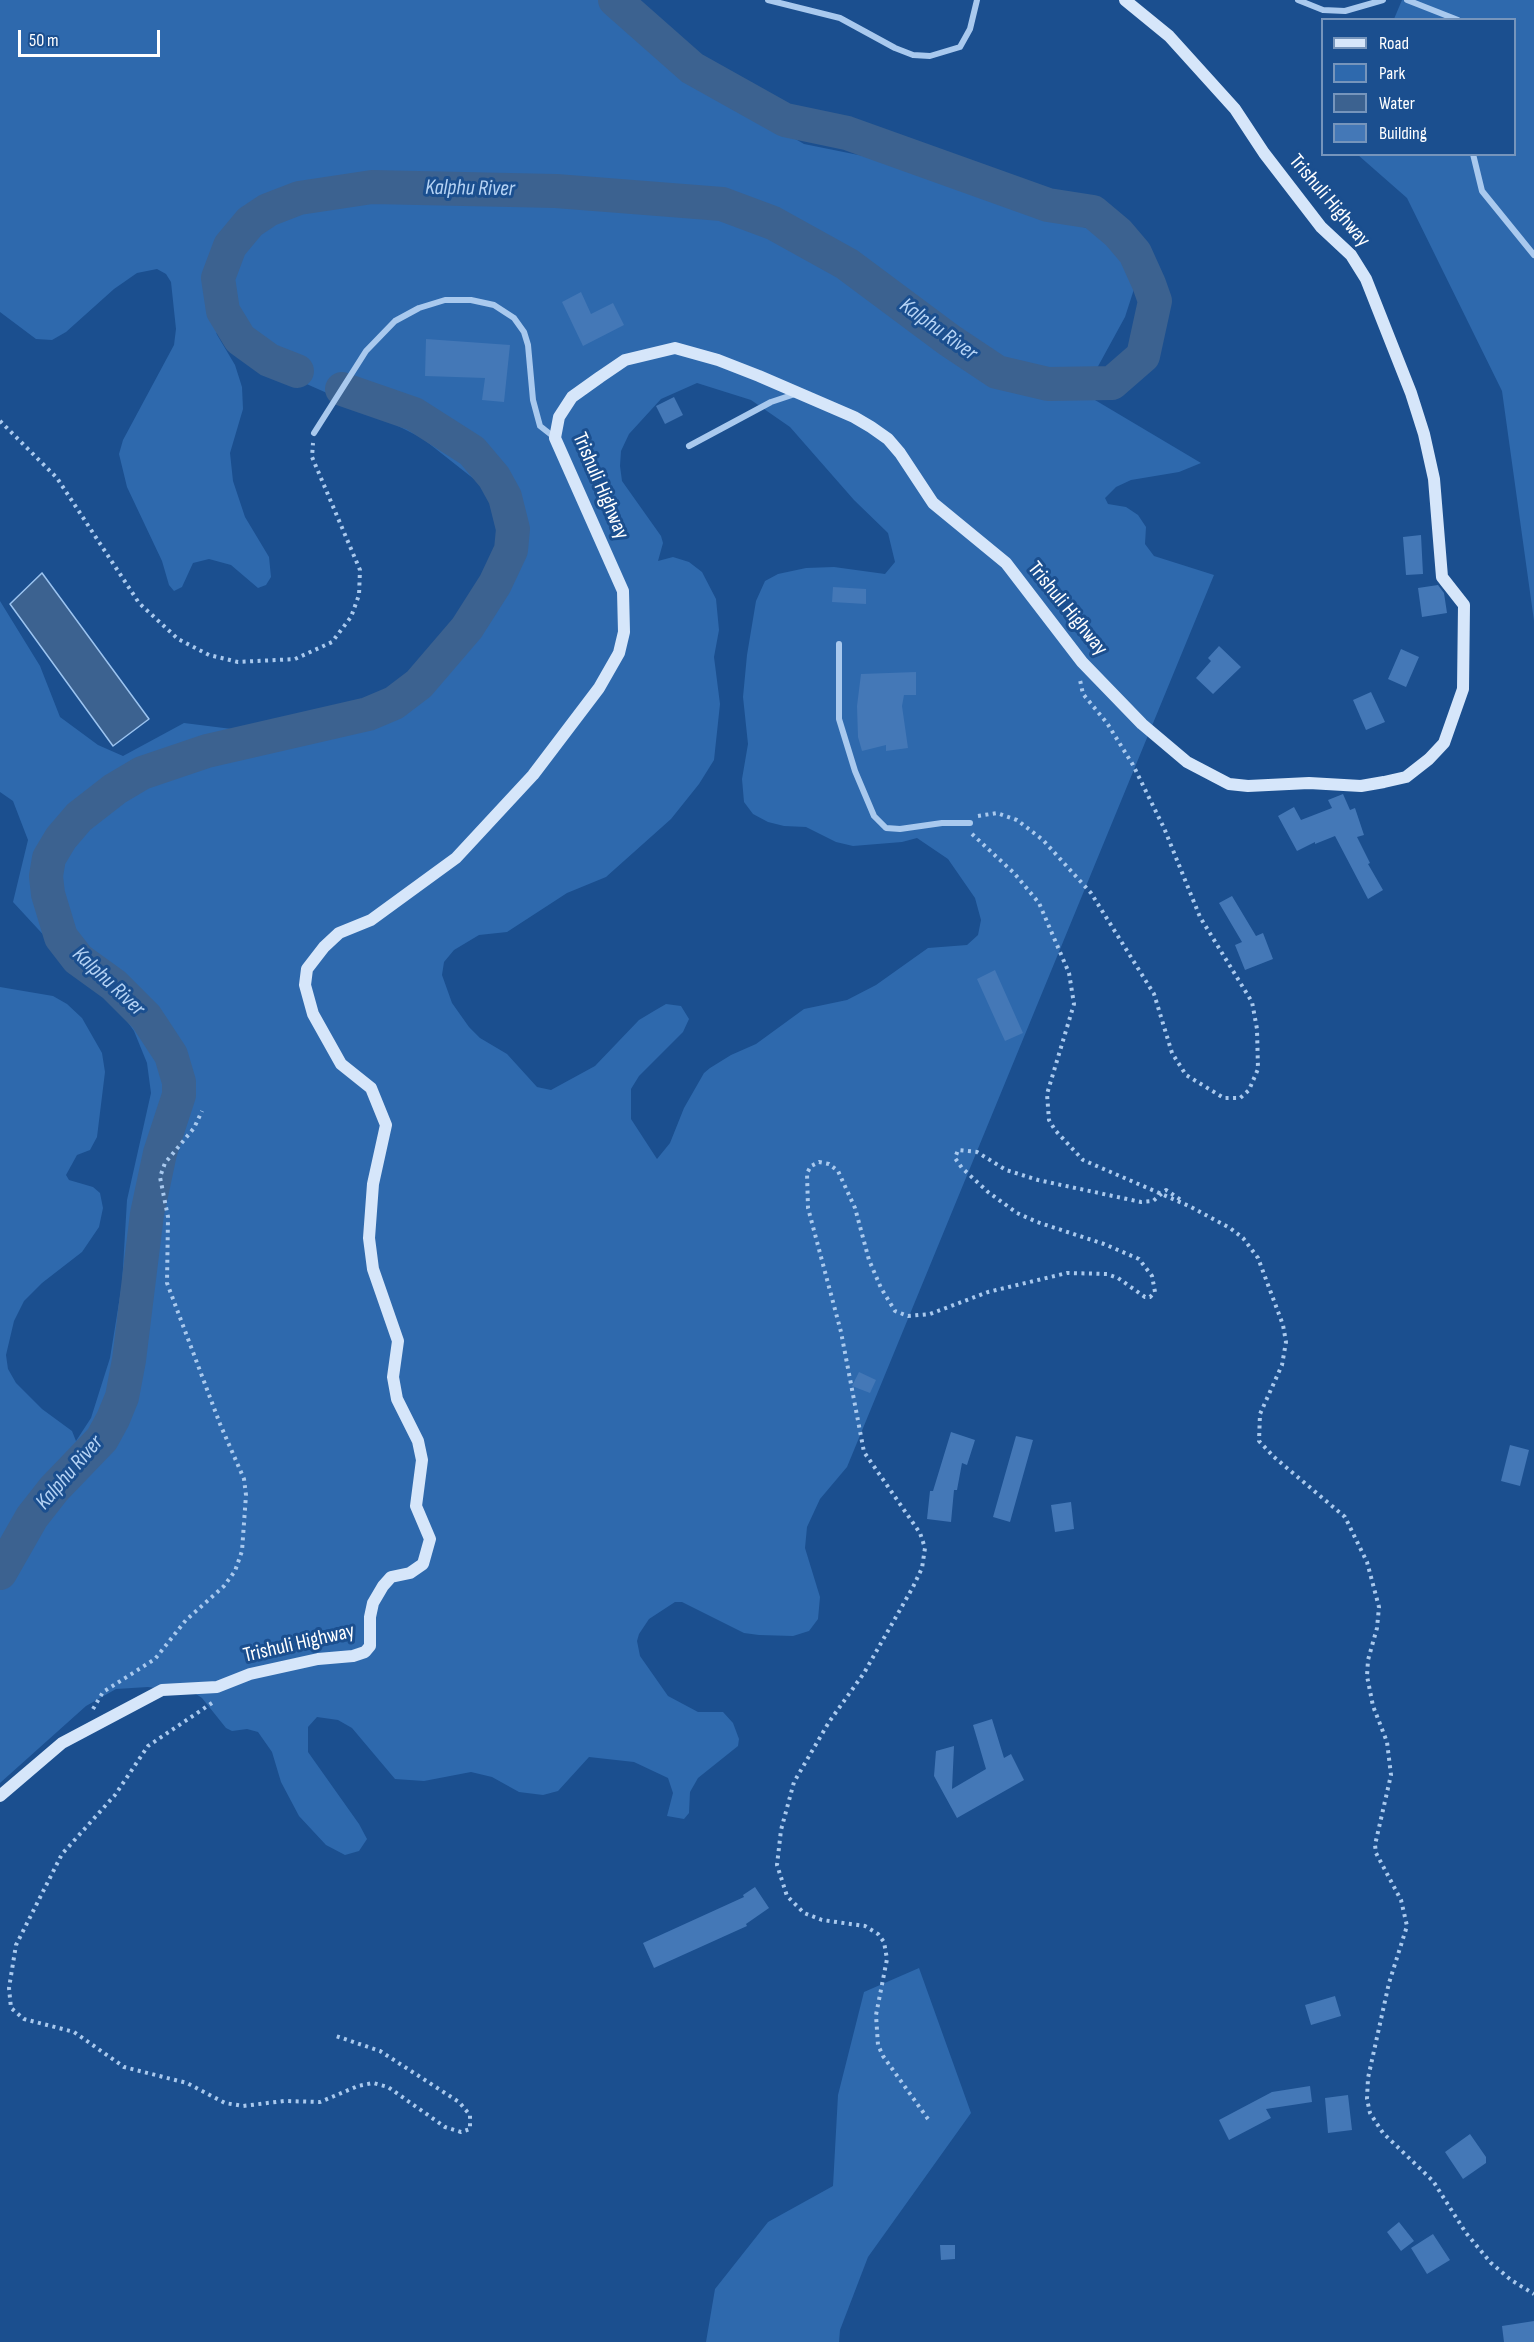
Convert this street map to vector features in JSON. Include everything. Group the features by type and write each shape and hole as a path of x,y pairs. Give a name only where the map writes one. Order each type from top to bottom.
{"street":[{"path":"768,0 840,18 894,48 913,55 930,56 960,47 970,29 977,0"},
{"name":"Trishuli Highway","path":"0,1796 31,1767 79,1732 162,1690 217,1687 250,1674 318,1659 353,1656 364,1652 370,1646 370,1617 373,1603 383,1586 391,1577 410,1572 423,1564 429,1548 428,1528 416,1506 423,1460 418,1441 397,1399 393,1377 398,1341 373,1269 369,1238 373,1184 386,1125 371,1088 341,1064 314,1014 307,996 306,977 311,961 339,933 371,920 463,851 533,775 599,688 619,652 624,632 623,591 555,438 559,417 572,397 625,360 649,352 675,348 718,360 854,417 888,439 918,476 933,503 1006,563 1082,662 1142,724 1187,762 1229,784 1248,786 1309,783 1361,786 1406,777 1429,759 1444,743 1463,689 1464,605 1442,577 1434,479 1426,443 1411,393 1366,279 1351,255 1321,227 1264,153 1235,109 1168,36 1125,0"},
{"path":"1298,0 1323,10 1345,11 1383,0"},
{"path":"1407,0 1453,18"},
{"path":"1473,156 1482,191 1534,255"},
{"path":"314,434 366,351 395,321 419,308 445,300 471,300 494,305 514,318 524,332 528,345 532,400 540,426 555,438"},
{"path":"689,446 771,402 798,393"},
{"path":"839,644 839,719 855,771 874,816 886,828 900,829 942,823 970,823"}],"path":[{"path":"0,421 57,478 139,603 178,639 209,655 238,662 295,659 332,642 351,617 359,595 360,570 312,457 314,434"},
{"path":"1082,662 1080,678 1083,694 1107,723 1133,765 1164,828 1200,917 1252,1002 1257,1029 1258,1069 1249,1090 1240,1098 1224,1098 1195,1082 1178,1065 1154,994 1091,893 1043,840 1017,820 1004,814 985,813 975,817 970,823 972,835 1014,873 1039,903 1069,973 1074,1004 1047,1094 1049,1120 1055,1130 1083,1160 1189,1206 1230,1228 1243,1238 1258,1258 1283,1325 1286,1342 1282,1365 1260,1414 1260,1441 1274,1457 1345,1517 1359,1544 1376,1591 1379,1614 1368,1660 1367,1676 1373,1706 1387,1742 1391,1775 1375,1845 1376,1853 1401,1900 1407,1926 1389,1983 1368,2078 1367,2098 1370,2113 1383,2133 1433,2181 1466,2233 1491,2263 1504,2276 1534,2294"},
{"path":"79,1732 103,1692 154,1659 186,1620 224,1587 235,1571 242,1551 246,1495 244,1479 220,1424 167,1283 168,1217 160,1177 165,1163 194,1128 202,1111"},
{"path":"928,2118 878,2045 876,2015 887,1959 884,1942 865,1926 822,1920 804,1913 787,1896 777,1865 781,1830 794,1782 829,1722 864,1673 913,1587 922,1568 925,1548 920,1533 864,1452 841,1332 808,1208 807,1173 811,1166 819,1162 829,1164 838,1171 855,1208 865,1246 881,1288 895,1311 908,1316 930,1314 988,1292 1067,1273 1107,1274 1145,1297 1150,1298 1155,1292 1152,1276 1139,1259 1017,1213 988,1192 962,1168 955,1158 958,1150 977,1152 1006,1170 1038,1180 1141,1202 1153,1201 1166,1190 1189,1206"},
{"path":"233,1680 229,1688 202,1711 166,1731 148,1746 115,1795 62,1854 16,1945 9,1981 11,2008 24,2019 74,2032 124,2067 187,2083 225,2103 243,2106 284,2101 320,2102 358,2085 373,2083 388,2087 446,2127 461,2132 470,2129 470,2115 459,2102 380,2051 333,2035"}],"green space":[{"path":"0,0 602,0 696,81 804,144 898,163 1101,233 1125,254 1135,286 1125,317 1096,370 1063,381 1201,463 1179,472 1131,480 1116,487 1105,498 1108,504 1126,507 1138,515 1146,527 1145,544 1154,556 1214,575 847,1467 820,1499 807,1527 805,1548 820,1597 818,1619 809,1631 793,1636 759,1635 744,1633 682,1602 675,1602 649,1619 639,1634 637,1641 640,1656 668,1696 698,1712 723,1712 733,1723 739,1739 738,1746 698,1778 690,1792 689,1813 684,1819 667,1816 673,1793 668,1778 634,1762 589,1757 558,1791 543,1795 519,1792 492,1777 471,1772 424,1781 395,1779 352,1728 338,1720 317,1717 308,1727 308,1752 367,1839 359,1851 345,1855 326,1845 299,1816 281,1782 272,1752 258,1732 247,1729 232,1731 226,1728 202,1698 196,1694 148,1687 116,1689 86,1706 0,1783 0,987 53,996 67,1004 82,1018 102,1053 105,1072 97,1137 90,1150 77,1155 66,1175 69,1180 93,1187 100,1193 103,1208 99,1227 82,1252 42,1283 24,1301 14,1321 6,1355 8,1369 16,1383 42,1409 72,1431 76,1441 91,1418 110,1358 122,1284 127,1200 151,1093 147,1063 134,1031 114,1003 74,968 13,902 28,840 13,801 0,792 0,601 40,666 60,717 98,745 123,756 184,723 240,730 291,727 320,719 363,702 399,682 425,662 457,622 492,565 503,538 503,518 496,501 484,487 422,438 370,412 268,367 216,333 235,365 242,387 243,409 230,453 233,481 245,517 269,557 271,577 266,585 258,588 231,565 209,559 193,563 182,587 174,591 169,585 162,561 127,487 119,454 123,440 174,345 176,329 171,282 166,274 157,269 137,273 114,289 66,332 52,340 36,339 0,312","holes":["697,383 751,400 790,427 854,500 888,533 895,562 885,574 834,567 806,568 778,574 765,581 756,601 743,697 748,744 742,779 744,802 753,814 768,822 784,826 806,827 836,842 853,846 902,842 917,838 948,859 975,898 981,920 978,935 967,945 928,948 876,985 847,1000 804,1009 756,1044 731,1055 710,1068 704,1073 684,1108 670,1143 657,1159 631,1119 631,1089 639,1076 683,1032 689,1019 681,1006 666,1004 639,1020 595,1066 551,1090 537,1087 507,1054 480,1038 469,1027 452,1003 442,975 444,962 454,950 479,935 507,932 567,893 606,877 671,819 699,784 714,760 720,704 714,657 719,630 716,599 702,572 689,562 673,557 658,561 663,543 661,536 622,481 621,451 629,434 661,399"]},
{"path":"1402,0 1534,0 1534,621 1502,391 1407,198 1359,156 1516,156 1516,18 1394,18"},
{"path":"919,1968 971,2113 868,2257 840,2330 839,2342 706,2342 715,2289 768,2222 833,2186 838,2095 864,1992"}],"water":[{"path":"42,573 149,719 113,746 10,604"}],"building":[{"path":"581,292 591,314 613,303 624,325 583,346 562,302"},
{"path":"426,339 510,345 504,402 482,400 485,378 425,376"},
{"path":"674,397 683,415 665,424 656,406"},
{"path":"1421,535 1423,574 1406,575 1403,537"},
{"path":"1438,585 1444,593 1447,613 1422,617 1418,588"},
{"path":"833,587 866,589 866,604 832,602"},
{"path":"1219,646 1241,667 1213,694 1196,678 1211,661 1208,658"},
{"path":"1401,649 1419,657 1406,687 1388,679"},
{"path":"916,672 916,695 904,695 902,706 908,748 886,751 886,745 862,751 858,737 857,706 861,674"},
{"path":"1371,692 1385,722 1366,730 1353,700"},
{"path":"1343,794 1350,810 1355,808 1364,835 1357,837 1370,863 1368,864 1383,890 1368,899 1335,836 1297,851 1278,816 1294,807 1301,820 1332,808 1328,800"},
{"path":"1232,896 1256,936 1263,933 1273,959 1245,970 1235,945 1242,942 1219,903"},
{"path":"995,970 1023,1033 1005,1041 977,979"},
{"path":"859,1372 876,1380 870,1393 852,1386"},
{"path":"951,1432 975,1440 967,1465 962,1463 957,1490 954,1490 951,1522 927,1519 930,1491 933,1491"},
{"path":"1016,1436 1033,1440 1010,1522 993,1517"},
{"path":"1510,1445 1529,1450 1520,1486 1501,1481"},
{"path":"1071,1502 1074,1529 1055,1532 1051,1505"},
{"path":"992,1719 1004,1758 1011,1754 1024,1780 957,1818 934,1776 936,1751 954,1746 952,1789 986,1769 973,1725"},
{"path":"755,1887 769,1908 746,1924 747,1926 654,1968 643,1943 744,1897 743,1895"},
{"path":"1335,1996 1341,2016 1311,2025 1305,2005"},
{"path":"1310,2086 1312,2102 1266,2109 1271,2118 1229,2140 1219,2120 1272,2092"},
{"path":"1348,2095 1352,2130 1328,2133 1325,2098"},
{"path":"1470,2134 1486,2157 1486,2163 1463,2179 1445,2152"},
{"path":"1399,2222 1414,2241 1401,2251 1387,2232"},
{"path":"1433,2234 1450,2260 1427,2274 1411,2248"},
{"path":"940,2245 955,2245 955,2259 941,2260"},
{"path":"1534,2321 1534,2342 1504,2342 1502,2326"}],"waterway":[{"name":"Kalphu River","path":"297,371 269,360 240,339 223,311 218,278 230,246 250,222 268,210 299,198 372,187 556,191 722,204 773,223 847,264 949,340 997,372 1048,384 1112,383 1143,356 1155,301 1135,253 1118,233 1093,212 1048,205 847,133 785,120 692,68 615,0"},
{"name":"Kalphu River","path":"0,1573 32,1517 54,1489 102,1439 122,1397 129,1360 147,1214 160,1153 179,1095 179,1082 171,1055 146,1017 114,985 78,959 61,937 48,894 46,876 49,858 61,838 79,817 115,789 142,773 207,751 368,714 394,703 419,684 467,628 495,584 511,550 513,529 505,497 494,477 472,451 414,414 342,389"}]}
